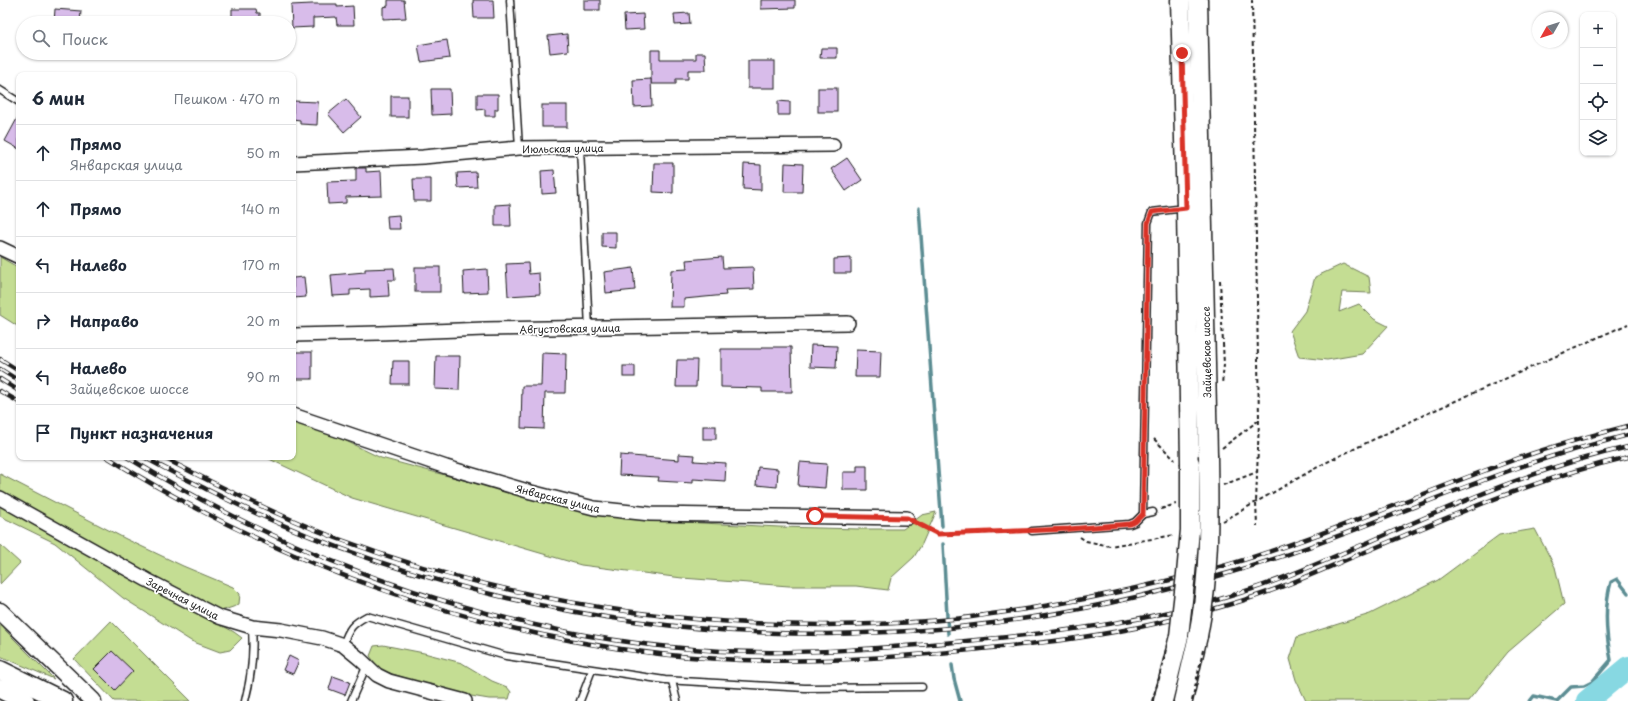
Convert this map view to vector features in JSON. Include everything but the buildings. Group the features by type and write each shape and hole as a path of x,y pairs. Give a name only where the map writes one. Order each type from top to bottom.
{"main road":[{"name":"Зайцевское шоссе","path":"1163,701 1178,642 1186,581 1190,530 1184,462 1186,208 1180,0"},
{"name":"Зайцевское шоссе","path":"1183,701 1198,636 1206,583 1213,453 1205,255 1198,0"},
{"path":"0,670 63,701"},
{"path":"0,689 25,701"}],"street":[{"name":"Июльская улица","path":"296,163 423,157 519,148 833,145"},
{"path":"0,248 16,256"},
{"name":"Августовская улица","path":"296,335 380,334 485,329 848,323"},
{"name":"Январская улица","path":"296,416 446,467 531,492 594,508 650,514 907,518"},
{"name":"Заречная улица","path":"0,498 190,603 219,617 252,627 298,633 322,638 343,645 367,665 377,676 389,681 465,701"},
{"path":"0,611 93,701"}],"lane":[{"path":"510,0 519,148"},
{"path":"0,90 16,100"},
{"path":"580,148 590,328"},
{"path":"1143,514 1148,223 1152,212 1186,208"},
{"path":"1032,531 1130,524 1135,522 1143,514 1153,512"},
{"path":"343,645 350,628 355,622 367,616 506,656 672,681 813,688 922,687"},
{"path":"245,701 254,654 252,627"},
{"path":"351,701 367,665"},
{"path":"580,701 592,670"},
{"path":"672,681 677,701"}],"path":[{"path":"1252,0 1259,420 1256,503 1257,526"},
{"path":"1225,521 1323,464 1424,415 1628,324"},
{"path":"1213,453 1259,420"},
{"path":"1153,438 1184,462"},
{"path":"907,518 938,534 1032,531"},
{"path":"1069,529 1086,541 1110,546 1169,536"}],"green space":[{"path":"0,257 16,266 16,325 0,315"},
{"path":"1343,264 1369,277 1371,293 1342,292 1339,312 1359,304 1374,319 1388,326 1362,354 1327,360 1299,357 1290,331 1305,311 1315,277"},
{"path":"296,420 344,440 381,458 561,506 625,519 779,527 903,529 922,515 936,512 922,544 914,557 891,578 888,590 856,586 789,586 682,578 581,565 352,498 271,460 296,460"},
{"path":"0,474 126,539 183,566 233,587 240,594 239,604 221,611 134,567 0,494"},
{"path":"0,503 234,632 242,638 230,650 220,652 191,641 123,598 55,543 0,516"},
{"path":"1535,529 1555,567 1564,604 1508,652 1468,701 1306,701 1296,680 1290,659 1297,637 1370,614 1438,580 1499,535"},
{"path":"0,545 20,563 0,584"},
{"path":"111,621 191,701 114,701 74,659"},
{"path":"0,625 54,679 0,656"},
{"path":"383,645 424,653 462,663 492,681 507,687 511,692 509,699 489,699 454,693 436,685 421,683 380,670 370,656 374,646"}],"waterway":[{"path":"919,208 942,526"},
{"path":"943,544 948,634"},
{"path":"1557,701 1571,687 1584,686 1592,682 1611,660 1606,621 1607,601 1611,582 1617,579 1628,593"},
{"path":"952,665 960,701"},
{"path":"1587,701 1628,667"},
{"path":"1530,701 1534,696 1556,701"}],"railway":[{"path":"0,359 16,369"},
{"path":"0,369 16,379"},
{"path":"0,379 16,389"},
{"path":"0,391 16,400"},
{"path":"168,460 270,510 336,538 410,563 486,584 563,601 640,613 718,621 796,625 875,624 960,618 1059,604 1138,588 1190,575 1253,557 1327,531 1474,474 1525,456 1628,426"},
{"path":"150,460 206,489 279,523 354,553 430,578 508,598 587,614 667,625 747,632 827,634 943,629 1024,619 1154,593 1256,565 1331,539 1517,468 1558,454 1628,435"},
{"path":"132,460 195,496 266,532 338,563 412,591 488,614 565,631 643,644 721,651 782,652 936,644 1039,634 1110,624 1181,609 1252,589 1311,567 1432,514 1529,476 1594,455 1628,447"},
{"path":"112,460 236,529 304,559 373,586 443,609 514,629 587,643 660,654 699,658 777,661 894,657 971,650 1069,639 1176,619 1265,593 1462,512 1527,487 1628,457"}],"route":[{"path":"815,516 907,518 938,534 1032,531 1130,524 1135,522 1143,514 1148,223 1152,212 1186,208 1182,53"}]}
